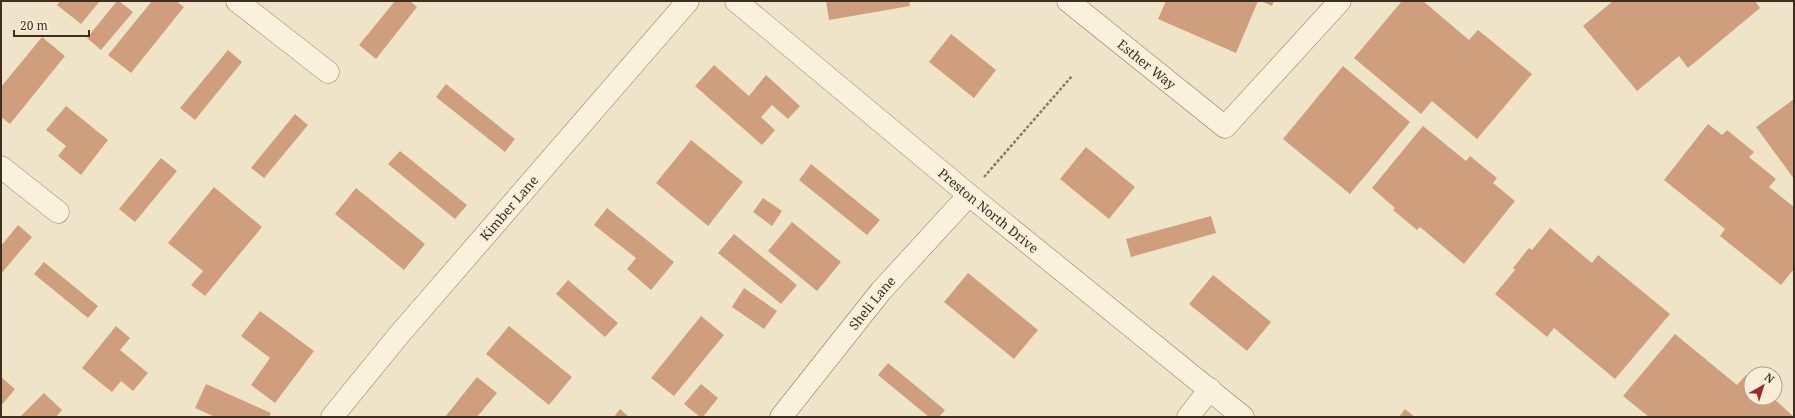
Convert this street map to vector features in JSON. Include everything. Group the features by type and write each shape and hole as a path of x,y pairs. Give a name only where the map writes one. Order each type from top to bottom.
{"street":[{"path":"237,1 328,72"},
{"name":"Kimber Lane","path":"332,417 404,330 688,1"},
{"name":"Preston North Drive","path":"736,1 969,195 1243,417"},
{"name":"Esther Way","path":"1068,1 1225,127 1340,1"},
{"path":"1,167 58,212"},
{"name":"Sheli Lane","path":"781,417 881,291 969,195"},
{"path":"1188,417 1210,389"}],"path":[{"path":"969,195 1072,76"}],"building":[{"path":"60,1 100,1 81,24 57,5"},
{"path":"117,1 133,12 101,50 87,38"},
{"path":"152,1 176,1 184,7 131,73 108,55"},
{"path":"395,1 410,1 417,7 376,59 359,45"},
{"path":"826,1 909,1 910,6 829,20"},
{"path":"1166,1 1258,1 1236,53 1158,19"},
{"path":"1261,1 1274,1 1272,6"},
{"path":"1402,1 1423,1 1469,40 1478,30 1532,74 1477,139 1432,101 1421,114 1354,58"},
{"path":"1613,1 1755,1 1760,8 1688,68 1679,56 1637,91 1583,26"},
{"path":"951,34 996,70 974,98 929,62"},
{"path":"42,37 65,56 10,124 1,117 1,87"},
{"path":"228,50 242,62 195,120 180,108"},
{"path":"714,65 749,96 766,75 800,106 788,119 772,105 761,117 775,130 762,145 695,86"},
{"path":"1343,66 1410,122 1350,194 1283,139"},
{"path":"446,84 515,139 505,152 436,97"},
{"path":"1794,99 1794,179 1756,127"},
{"path":"66,106 108,140 81,175 58,156 66,146 46,130"},
{"path":"295,114 308,125 264,178 251,168"},
{"path":"1708,124 1722,135 1727,130 1754,152 1749,157 1776,179 1769,187 1794,207 1794,269 1781,285 1720,236 1725,229 1664,180"},
{"path":"1423,126 1466,161 1470,156 1497,178 1493,183 1515,201 1464,264 1420,227 1417,230 1393,210 1395,208 1372,188"},
{"path":"691,140 743,182 708,226 656,183"},
{"path":"1086,147 1135,187 1109,219 1060,179"},
{"path":"400,151 467,205 455,219 388,164"},
{"path":"161,158 177,171 135,222 119,209"},
{"path":"811,164 880,220 867,235 799,180"},
{"path":"214,187 262,227 205,296 191,285 203,271 168,243"},
{"path":"356,188 425,244 404,270 335,214"},
{"path":"763,198 782,211 772,226 753,212"},
{"path":"607,208 674,262 651,290 627,269 636,258 594,225"},
{"path":"1211,216 1216,233 1131,257 1126,239"},
{"path":"792,222 841,262 817,291 768,251"},
{"path":"18,225 32,237 1,274 1,246"},
{"path":"1550,228 1592,263 1598,255 1670,314 1615,379 1554,328 1547,337 1495,294 1515,270 1513,268 1529,248 1532,250"},
{"path":"734,234 797,285 781,304 718,253"},
{"path":"44,262 98,306 88,318 34,274"},
{"path":"968,273 1038,330 1014,359 944,302"},
{"path":"1213,275 1271,322 1247,351 1189,304"},
{"path":"568,280 618,323 605,337 556,294"},
{"path":"744,288 777,311 764,329 732,307"},
{"path":"260,311 314,351 275,403 251,385 270,358 241,336"},
{"path":"701,316 724,335 674,396 651,378"},
{"path":"116,326 130,338 120,350 148,373 133,391 121,381 112,392 82,368"},
{"path":"509,326 572,377 549,405 486,354"},
{"path":"1675,334 1737,385 1743,378 1743,406 1782,406 1794,417 1649,417 1623,396"},
{"path":"888,363 945,410 939,417 929,417 878,375"},
{"path":"1,377 15,389 1,406"},
{"path":"477,377 497,393 477,417 445,417"},
{"path":"206,384 271,413 269,417 215,417 195,408"},
{"path":"701,384 718,398 703,417 700,417 684,404"},
{"path":"44,393 62,410 56,417 20,417"},
{"path":"620,409 629,417 614,417"},
{"path":"1405,409 1415,417 1399,417"}]}
